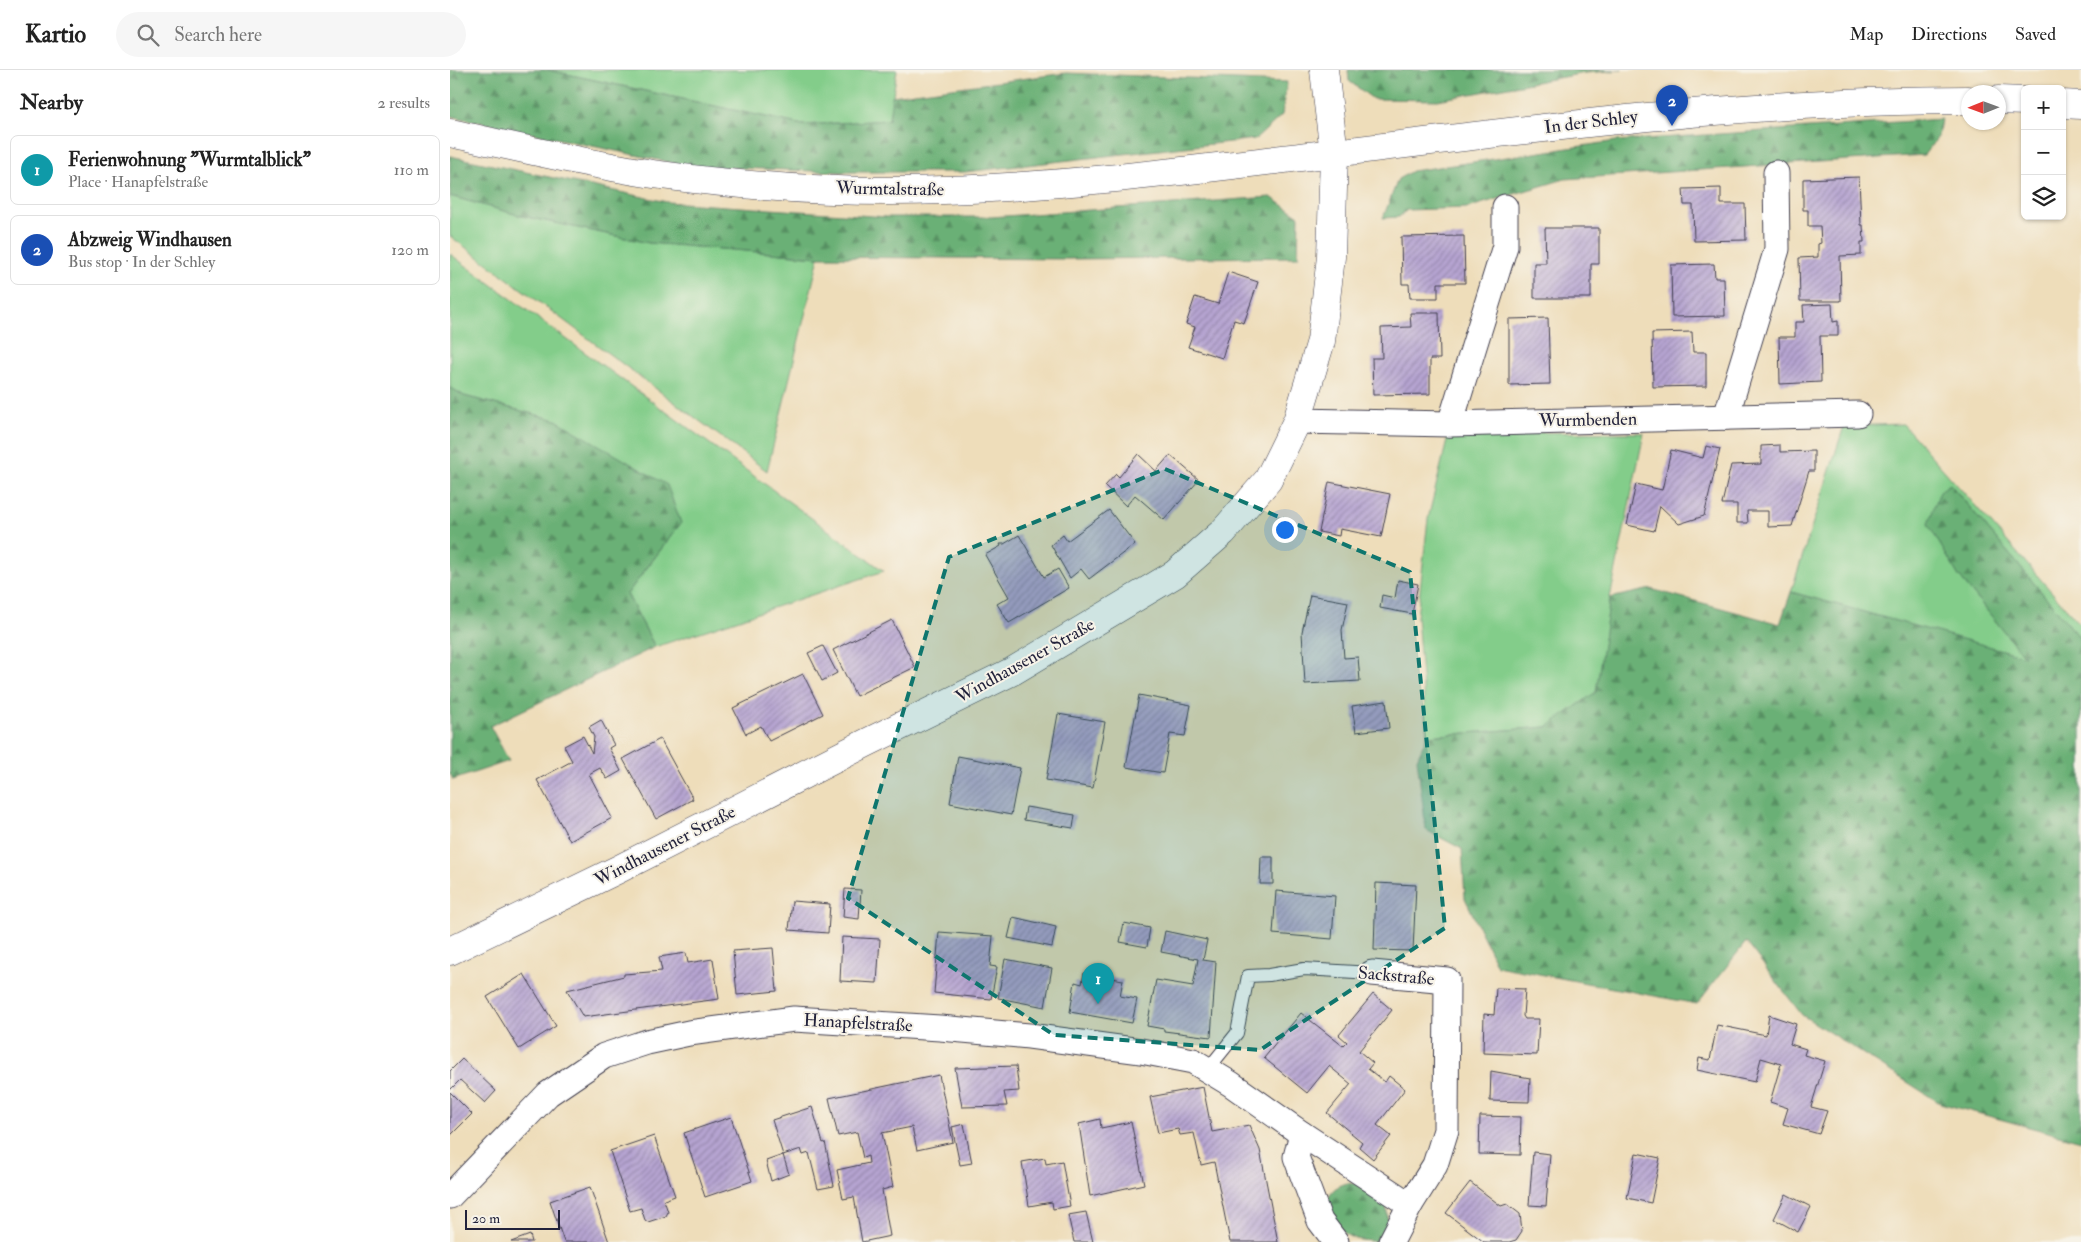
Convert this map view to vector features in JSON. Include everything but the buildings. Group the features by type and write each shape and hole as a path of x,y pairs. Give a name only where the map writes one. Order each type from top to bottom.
{"street":[{"name":"Windhausener Straße","path":"450,951 620,869 866,743 1013,671 1109,615 1174,574 1223,532 1268,480 1297,421 1321,340 1332,257 1334,153 1324,70"},
{"name":"In der Schley","path":"1334,153 1638,116 1911,100 1961,100"},
{"path":"2006,100 2021,101"},
{"path":"2066,104 2081,105"},
{"name":"Wurmtalstraße","path":"450,132 649,174 754,186 824,188 942,190 1056,184 1210,169 1334,153"},
{"path":"1726,417 1777,249 1776,173"},
{"path":"1450,424 1505,246 1505,208"},
{"name":"Wurmbenden","path":"1297,421 1450,424 1858,414"},
{"name":"Sackstraße","path":"1372,973 1446,980 1446,1130 1435,1165 1410,1205"},
{"name":"Hanapfelstraße","path":"450,1196 548,1094 595,1061 647,1042 689,1033 794,1019 940,1028 1029,1036 1141,1051 1193,1061 1208,1069 1410,1205"},
{"path":"1302,1134 1296,1157 1320,1221 1336,1242"},
{"path":"1391,1242 1410,1205"}],"lane":[{"name":"Sackstraße","path":"1208,1069 1237,1033 1248,976 1269,975 1304,969 1372,973"}],"highlighted area":[{"path":"1165,469 1410,572 1445,928 1260,1050 1054,1035 848,898 949,557"}],"green space":[{"path":"450,70 548,70 803,125 889,120 892,96 1066,73 1287,82 1282,115 1256,139 965,172 840,172 687,166 450,116"},
{"path":"548,70 897,70 889,120 803,125"},
{"path":"1348,70 1622,70 1585,73 1438,100 1373,99 1349,81"},
{"path":"1941,119 1938,137 1924,155 1565,179 1467,208 1407,210 1399,217 1383,218 1398,179 1412,171 1616,141"},
{"path":"450,156 667,202 887,217 991,217 1271,197 1299,216 1298,257 1067,259 819,257 649,243 522,216 450,196"},
{"path":"450,196 522,216 649,243 819,257 767,471 450,236"},
{"path":"450,254 884,571 655,647 627,594 681,523 556,420 464,396 450,387"},
{"path":"450,387 464,396 556,420 667,485 681,523 627,594 655,647 490,726 509,761 453,780 450,773"},
{"path":"1903,424 2081,625 2081,639 1950,484 1958,575 2025,657 1791,592 1844,426"},
{"path":"1449,432 1644,433 1610,598 1597,692 1547,727 1427,736 1417,617 1428,519"},
{"path":"1950,484 2081,639 2081,1141 1940,1103 1802,1015 1746,942 1697,1004 1497,966 1465,898 1462,849 1426,830 1417,759 1427,736 1547,727 1596,692 1610,598 1651,589 1780,624 1791,592 2024,656 1958,575 1928,524 1940,491"},
{"path":"1347,1183 1359,1184 1386,1200 1388,1223 1382,1241 1360,1240 1352,1237 1345,1234 1335,1223 1326,1205 1327,1200 1333,1191"}],"place":[{"name":"Abzweig Windhausen","path":"1672,126"},
{"name":"Ferienwohnung \"Wurmtalblick\"","path":"1098,1004"}]}
